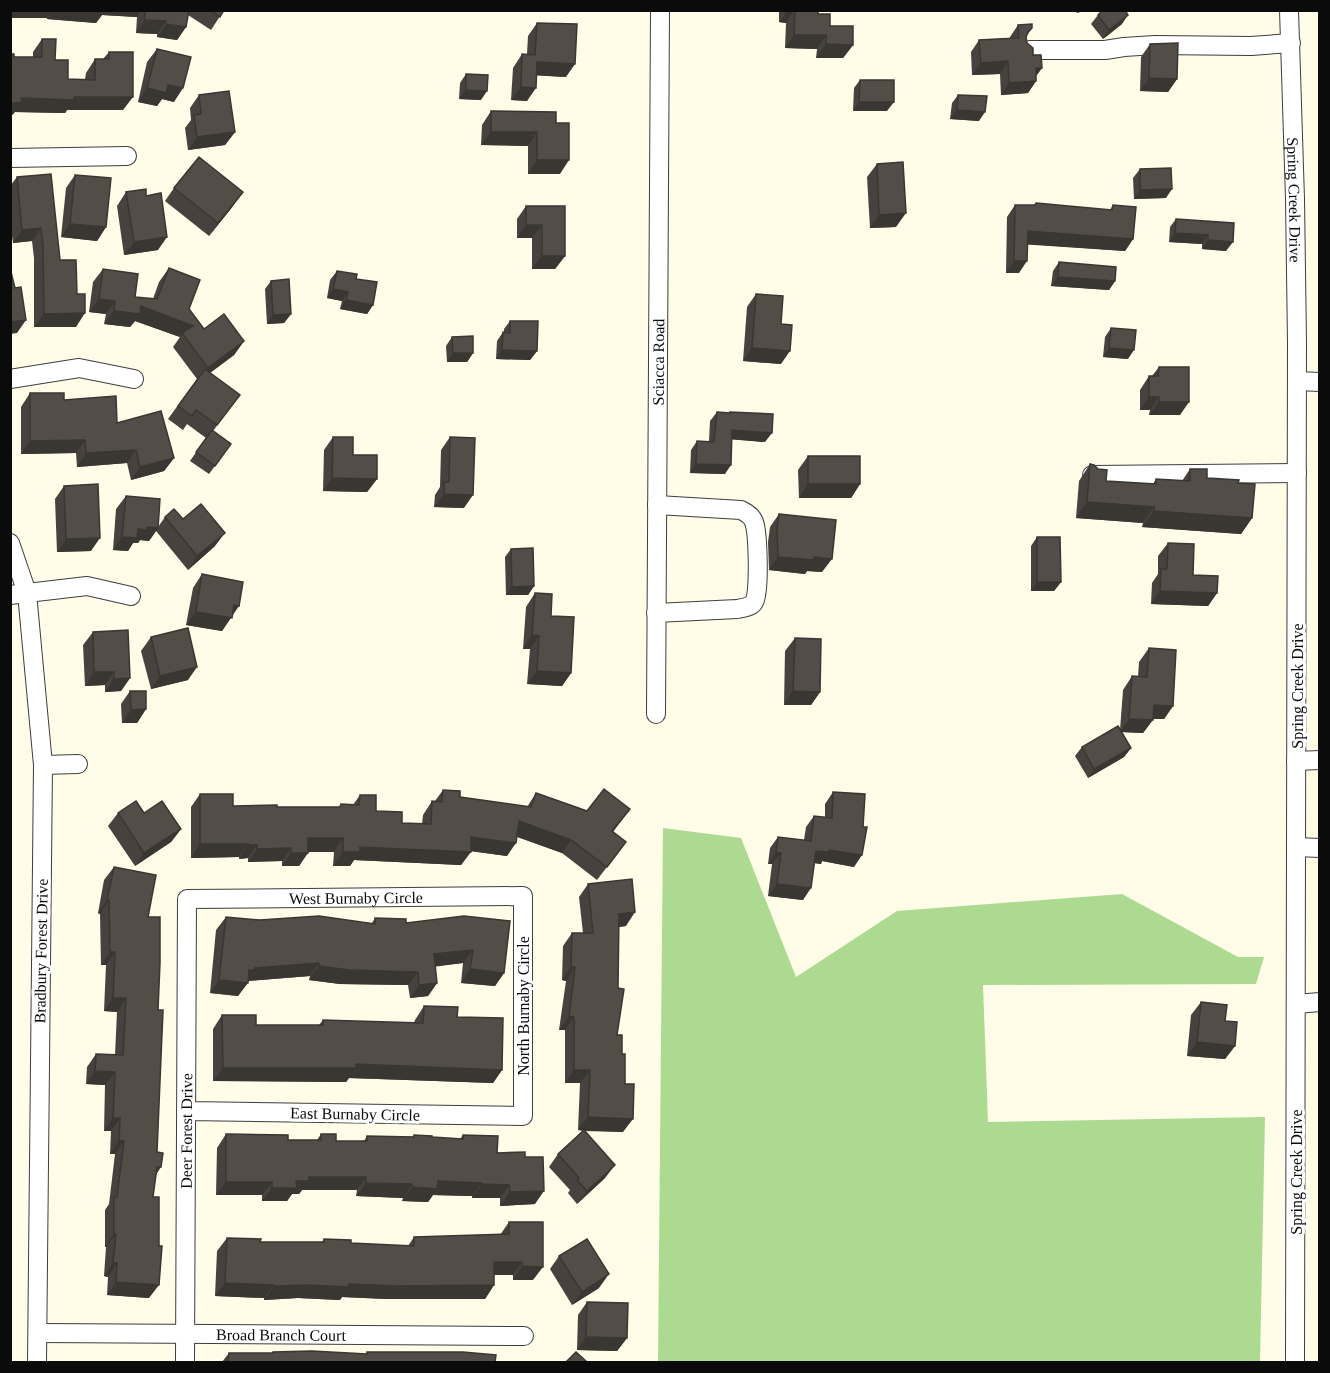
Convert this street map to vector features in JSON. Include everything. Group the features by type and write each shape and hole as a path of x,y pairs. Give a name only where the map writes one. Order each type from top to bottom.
{"street":[{"name":"Sciacca Road","path":"656,714 660,10"},
{"name":"Spring Creek Drive","path":"1289,10 1295,199 1297,381 1295,1362"},
{"path":"1029,50 1105,50 1155,45 1251,46 1291,43"},
{"path":"10,158 127,156"},
{"path":"10,379 79,368 134,379"},
{"path":"1297,381 1320,382"},
{"path":"1092,475 1297,473"},
{"path":"656,613 737,609 749,606 754,601 757,591 758,556 757,533 754,521 749,514 741,510 657,505"},
{"name":"Bradbury Forest Drive","path":"10,543 43,765 38,1362"},
{"path":"19,594 87,586 131,596"},
{"path":"1296,760 1320,760"},
{"path":"43,765 78,764"},
{"path":"1296,847 1320,848"},
{"name":"West Burnaby Circle","path":"187,899 523,896"},
{"name":"North Burnaby Circle","path":"523,896 523,1116"},
{"name":"Deer Forest Drive","path":"185,1362 187,899"},
{"path":"1296,1004 1320,1002"},
{"name":"East Burnaby Circle","path":"186,1111 523,1116"},
{"name":"Broad Branch Court","path":"38,1333 524,1336"}],"green space":[{"path":"663,828 741,838 796,977 897,911 1122,894 1238,957 1264,957 1256,984 983,985 988,1122 1265,1117 1260,1362 658,1362"}],"building":[{"path":"145,10 189,10 186,27 166,24 166,21 145,20"},
{"path":"210,10 224,10 220,17"},
{"path":"795,10 818,10 818,14 830,14 830,26 853,26 853,45 826,44 826,35 794,35"},
{"path":"1103,10 1125,10 1128,15 1109,30 1098,15"},
{"path":"537,23 577,24 575,64 537,62 536,88 521,87 522,54 535,55"},
{"path":"1032,24 1026,37 1027,43 1033,48 1033,55 1041,55 1042,68 1036,68 1036,81 1009,83 1008,61 981,63 979,40 1019,38 1018,25"},
{"path":"42,39 56,39 55,60 68,60 68,79 95,80 95,59 109,59 109,52 133,52 133,97 74,97 74,100 21,98 22,102 10,104 10,54 14,54 14,57 42,57"},
{"path":"1178,43 1177,79 1149,78 1150,44"},
{"path":"157,49 191,57 183,88 168,85 166,93 147,88"},
{"path":"466,74 488,75 487,91 466,90"},
{"path":"860,80 894,80 894,102 859,102"},
{"path":"229,91 235,132 197,137 194,115 201,114 199,95"},
{"path":"958,95 987,96 985,112 957,110"},
{"path":"491,111 556,112 556,123 569,123 569,160 537,160 537,132 491,132"},
{"path":"199,157 243,192 218,223 174,188"},
{"path":"903,162 906,213 879,215 877,164"},
{"path":"1171,168 1172,189 1140,190 1140,169"},
{"path":"51,174 60,260 76,260 77,294 85,294 85,313 44,314 41,228 22,230 17,177"},
{"path":"75,175 111,178 106,227 70,224"},
{"path":"146,189 146,196 161,193 167,237 134,242 126,192"},
{"path":"1036,203 1112,210 1113,205 1136,207 1133,239 1028,231 1027,261 1014,261 1015,205 1035,205"},
{"path":"526,206 565,206 565,256 542,256 542,225 526,225"},
{"path":"1176,219 1234,223 1233,242 1208,240 1208,235 1175,233"},
{"path":"1059,262 1116,267 1115,281 1058,277"},
{"path":"10,268 15,288 21,287 26,320 11,322"},
{"path":"169,268 200,280 189,309 204,329 224,314 244,341 208,368 182,333 193,326 141,306 140,314 114,311 115,301 99,299 103,269 138,274 135,297 157,299"},
{"path":"337,271 357,274 356,279 377,282 373,305 346,300 348,292 333,289"},
{"path":"289,279 291,314 273,315 271,281"},
{"path":"756,294 783,296 781,324 792,325 790,351 752,348"},
{"path":"510,321 538,321 537,351 502,350 503,332 510,333"},
{"path":"1111,328 1136,330 1134,350 1109,348"},
{"path":"473,336 473,353 453,353 452,337"},
{"path":"1159,367 1189,367 1189,402 1159,402 1159,397 1149,397 1149,376 1158,376"},
{"path":"205,369 240,395 217,425 196,410 192,416 178,406"},
{"path":"30,393 64,393 64,400 116,396 117,423 161,411 174,458 140,467 136,450 86,453 85,440 30,441"},
{"path":"717,412 773,414 772,433 732,430 731,465 696,464 697,441 714,442"},
{"path":"212,430 231,444 215,466 196,452"},
{"path":"333,437 353,437 353,455 377,455 377,479 332,478"},
{"path":"450,437 475,438 473,495 444,494 444,482 449,482"},
{"path":"808,456 860,456 860,484 808,484"},
{"path":"1090,464 1098,469 1107,470 1106,481 1156,484 1156,479 1190,481 1190,469 1207,469 1207,478 1239,480 1238,483 1255,484 1252,518 1154,511 1154,507 1087,502"},
{"path":"98,484 100,538 66,539 64,486"},
{"path":"126,496 160,499 158,528 138,529 137,538 122,537"},
{"path":"201,504 225,533 197,556 165,517 174,509 183,519"},
{"path":"779,514 836,520 832,559 778,557"},
{"path":"1037,537 1060,537 1061,582 1037,582"},
{"path":"1168,543 1194,544 1193,575 1218,576 1217,593 1160,591 1161,569 1167,569"},
{"path":"533,548 534,586 512,587 511,549"},
{"path":"202,574 243,582 239,606 234,605 232,618 196,612"},
{"path":"535,593 552,594 551,616 574,617 571,673 537,671 539,636 532,635"},
{"path":"188,628 197,667 160,676 151,637"},
{"path":"128,630 130,678 114,679 114,672 94,672 93,632"},
{"path":"795,638 821,639 820,692 793,691"},
{"path":"1149,648 1176,650 1173,706 1154,705 1153,720 1129,719 1132,676 1147,677"},
{"path":"130,691 146,691 146,709 131,710"},
{"path":"1118,726 1131,748 1094,769 1082,747"},
{"path":"604,789 630,809 612,831 626,842 607,867 571,840 519,821 516,843 471,837 471,852 360,847 360,852 343,852 343,838 308,838 308,853 291,853 291,848 257,849 257,845 248,844 200,844 200,794 233,794 233,806 277,805 277,807 359,805 360,795 376,795 376,811 402,812 402,823 431,824 432,801 442,802 443,790 460,791 460,797 531,807 536,793 587,811"},
{"path":"833,792 865,794 863,827 867,827 862,855 829,850 829,852 816,851 811,888 777,884 781,853 776,852 778,837 811,841 814,816 832,818"},
{"path":"136,801 144,813 162,801 181,829 144,853 118,813"},
{"path":"114,867 156,875 148,917 160,917 158,1010 163,1010 157,1152 163,1153 161,1167 157,1167 153,1197 159,1197 159,1246 162,1246 159,1285 116,1282 117,1263 113,1263 116,1234 114,1234 114,1197 117,1197 124,1141 119,1140 120,1118 113,1118 115,1072 95,1071 96,1054 123,1055 126,998 113,998 115,952 110,952 109,900 107,900"},
{"path":"632,879 635,912 619,914 618,988 624,989 617,1035 622,1035 622,1054 625,1054 625,1084 634,1084 633,1119 588,1117 590,1070 574,1070 574,1017 569,1016 575,967 571,967 572,933 593,933 588,884"},
{"path":"319,916 375,924 375,918 406,919 406,923 464,916 510,921 504,973 470,969 473,950 434,954 437,983 419,985 418,972 349,970 319,966 319,963 255,968 255,970 249,970 248,983 219,980 226,917 260,920"},
{"path":"1201,1002 1227,1005 1225,1021 1237,1022 1235,1046 1197,1042"},
{"path":"424,1006 458,1007 457,1017 503,1018 502,1070 356,1064 356,1068 223,1068 222,1015 256,1015 256,1025 323,1025 323,1020 423,1023"},
{"path":"584,1130 615,1165 587,1191 558,1154"},
{"path":"226,1134 288,1135 288,1140 321,1140 321,1134 336,1134 336,1141 367,1141 367,1136 414,1137 414,1135 463,1139 463,1135 498,1136 497,1153 525,1152 525,1157 543,1157 544,1191 510,1192 509,1185 438,1181 437,1189 412,1187 412,1184 366,1183 366,1177 309,1177 309,1181 296,1181 297,1188 272,1188 272,1182 226,1182"},
{"path":"509,1222 543,1222 543,1267 522,1266 522,1262 494,1262 494,1285 349,1284 349,1287 225,1283 227,1238 261,1239 260,1242 351,1240 351,1243 414,1246 414,1237 509,1234"},
{"path":"587,1239 609,1274 582,1292 559,1256"},
{"path":"587,1302 628,1303 627,1338 586,1337"},
{"path":"312,1351 367,1354 367,1352 463,1352 496,1355 495,1362 228,1362 229,1353"},
{"path":"576,1352 587,1362 566,1362"}]}
